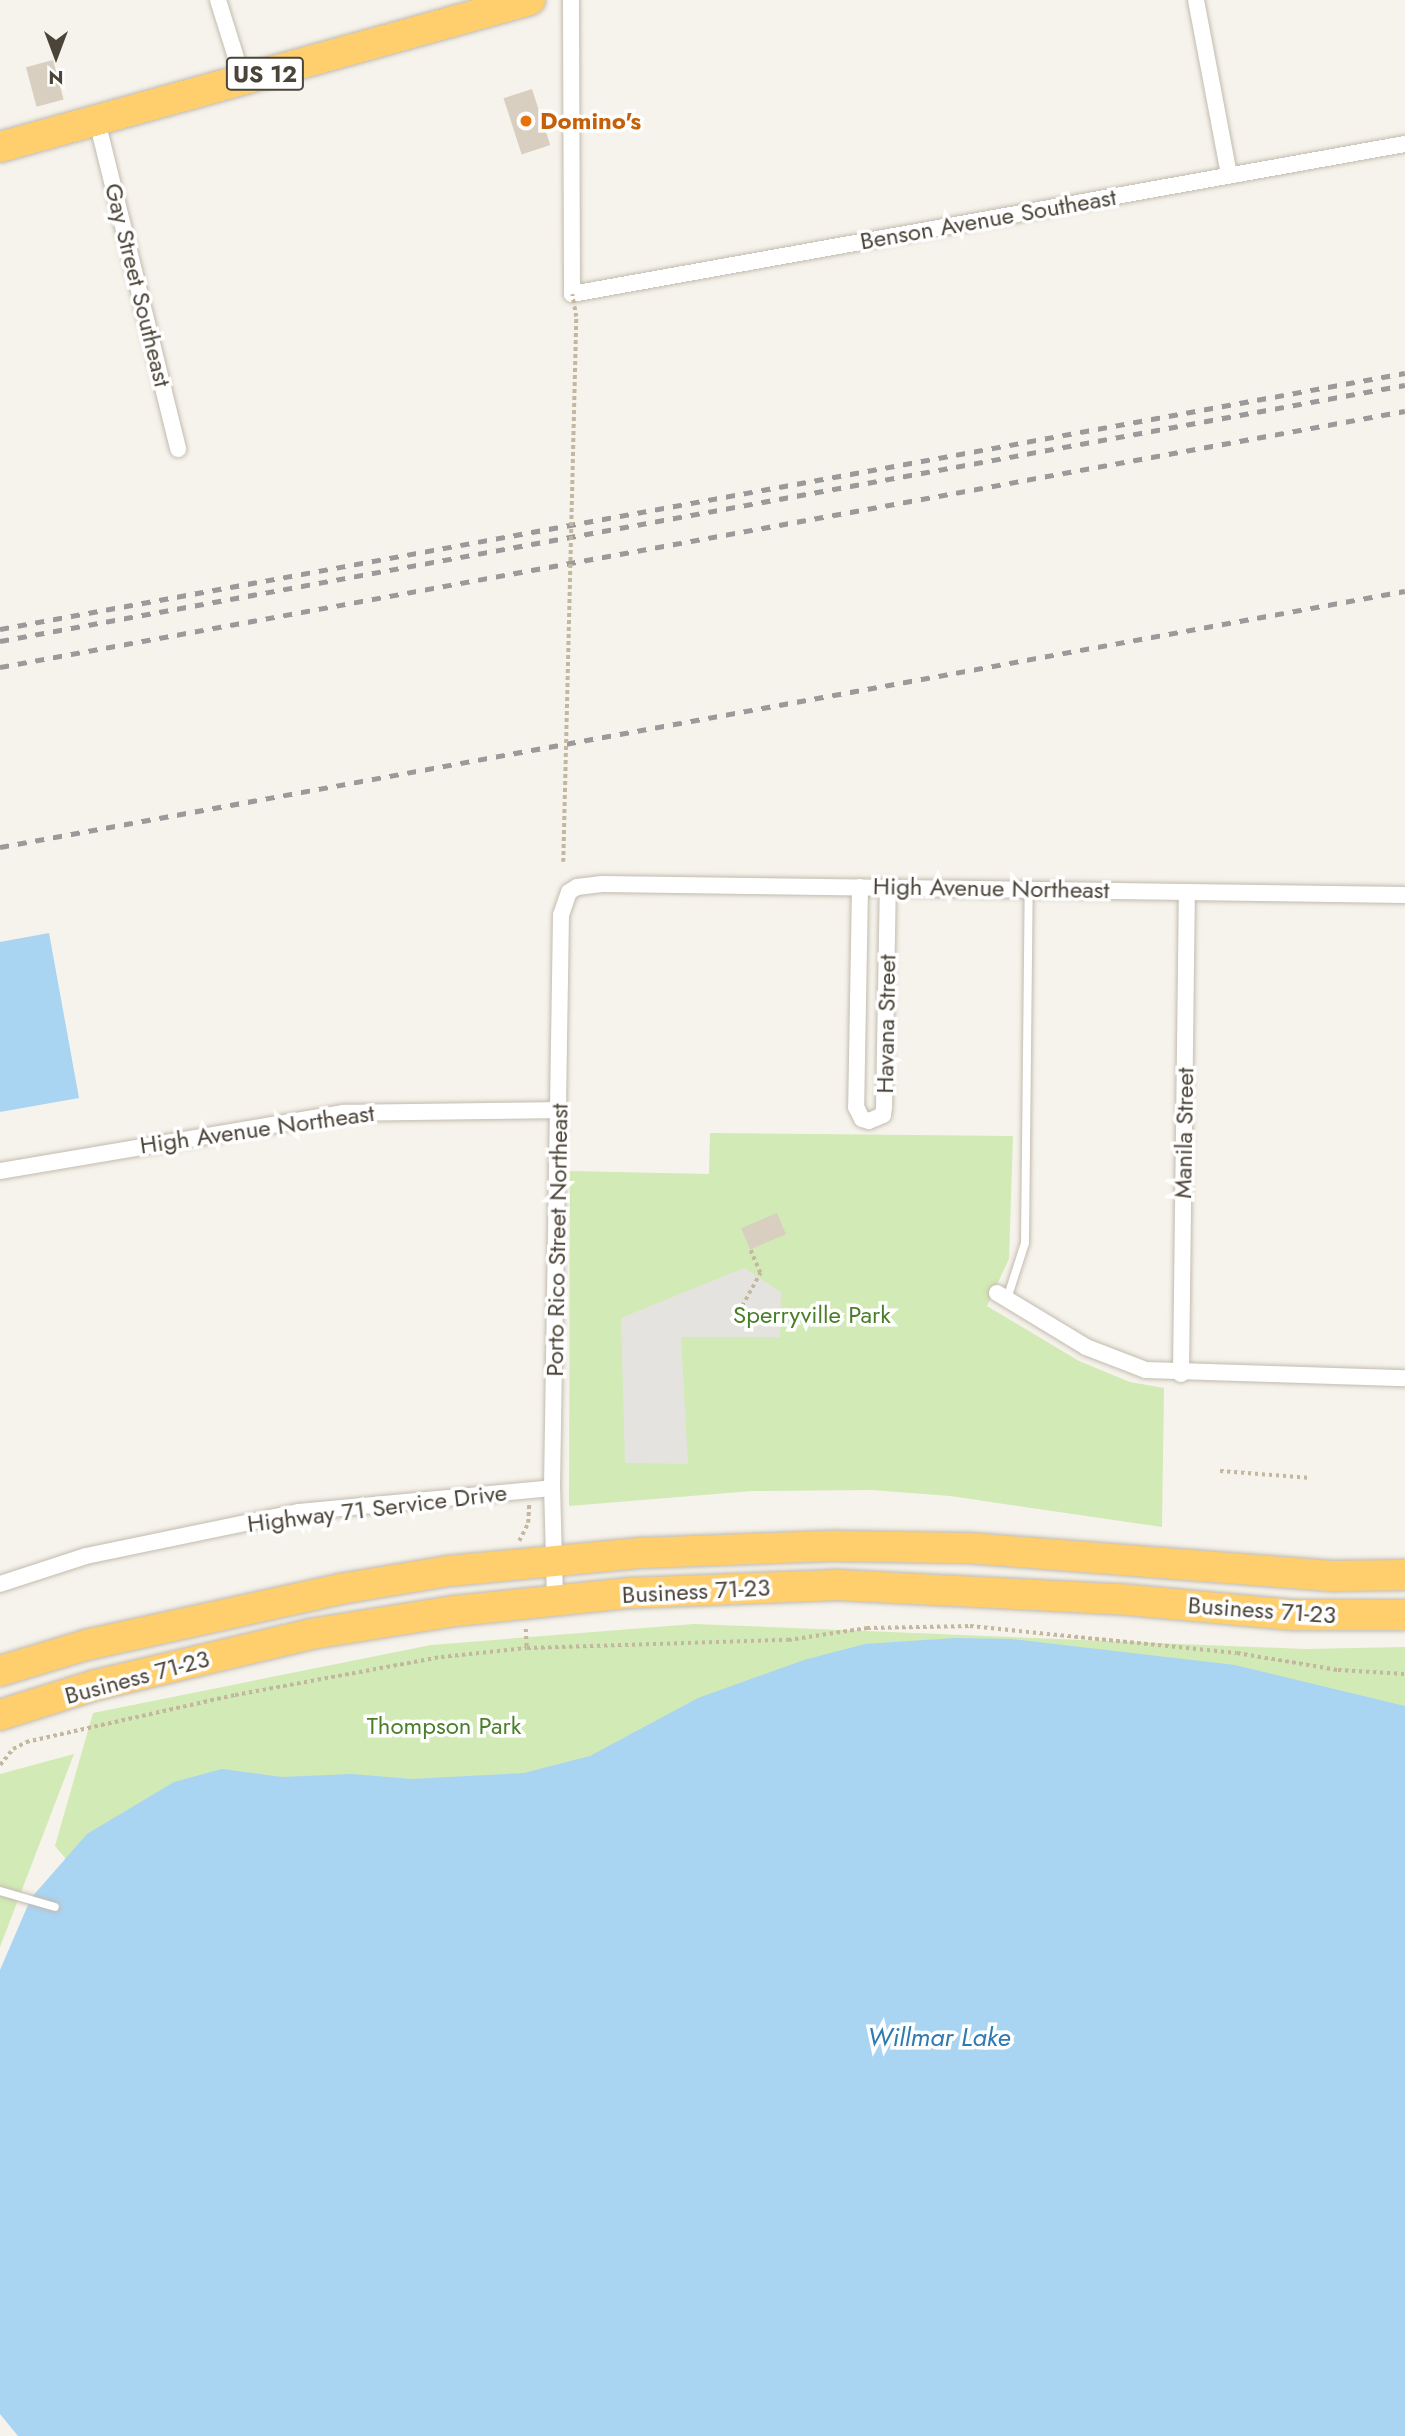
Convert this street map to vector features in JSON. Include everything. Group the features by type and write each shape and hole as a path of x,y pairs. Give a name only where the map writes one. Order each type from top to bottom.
{"highway":[{"name":"US 12","path":"0,147 530,0"},
{"name":"Business 71-23","path":"0,1671 236,1609 435,1573 553,1559 731,1548 968,1548 1335,1576 1405,1576"},
{"name":"Business 71-23","path":"0,1715 96,1685 310,1634 555,1599 724,1587 838,1586 1118,1599 1293,1615 1405,1615"}],"street":[{"path":"218,0 243,80"},
{"path":"571,0 572,295"},
{"path":"1196,0 1229,175"},
{"name":"Gay Street Southeast","path":"97,121 178,449"},
{"name":"Benson Avenue Southeast","path":"572,295 1405,144"},
{"name":"Havana Street","path":"860,887 856,1107 862,1119 869,1121 883,1115 884,1107 888,886"},
{"name":"High Avenue Northeast","path":"577,887 888,886 1405,895"},
{"name":"Porto Rico Street Northeast","path":"555,1599 552,1489 561,915 563,900 577,887"},
{"name":"Manila Street","path":"1181,1374 1187,892"},
{"name":"High Avenue Northeast","path":"0,1171 344,1113 558,1110"},
{"path":"1002,1296 1113,1359 1181,1374 1405,1378"},
{"name":"Highway 71 Service Drive","path":"0,1584 86,1556 299,1512 552,1489"}],"lane":[{"path":"1002,1296 1022,1263 1025,1243 1029,888"},
{"path":"0,1891 55,1907"}],"path":[{"path":"563,862 576,331 572,295"},
{"path":"742,1306 760,1273 750,1249"},
{"path":"1220,1471 1311,1478"},
{"path":"0,1765 13,1749 26,1742 235,1695 441,1657 527,1648 788,1640 867,1628 970,1626 1237,1653 1338,1670 1405,1674"}],"green space":[{"name":"Sperryville Park","path":"710,1133 1013,1136 1009,1259 987,1306 1079,1361 1130,1382 1164,1388 1162,1527 950,1496 872,1490 752,1491 569,1506 570,1171 709,1174"},
{"name":"Thompson Park","path":"694,1624 1305,1649 1405,1647 1405,1733 506,1798 78,1873 55,1846 93,1713 431,1645"},
{"path":"74,1754 0,1947 0,1774"}],"shaded area":[{"path":"744,1268 781,1292 780,1337 681,1337 688,1464 625,1463 621,1318"}],"water":[{"path":"49,933 79,1098 0,1112 0,942"},
{"name":"Willmar Lake","path":"955,1638 1012,1639 1235,1665 1405,1706 1405,2436 18,2436 0,2414 0,1970 31,1898 87,1834 174,1782 222,1769 282,1777 352,1774 412,1779 524,1773 590,1756 698,1698 804,1660 865,1644"}],"building":[{"path":"53,60 64,100 37,107 26,67"},
{"name":"Domino's","path":"532,89 550,145 522,154 503,98"},
{"path":"777,1213 786,1234 750,1249 741,1228"}],"railway":[{"path":"0,629 1405,373"},
{"path":"0,641 1405,385"},
{"path":"0,667 1405,411"},
{"path":"0,847 1405,591"}],"place":[{"name":"Domino's","path":"526,121"}]}
